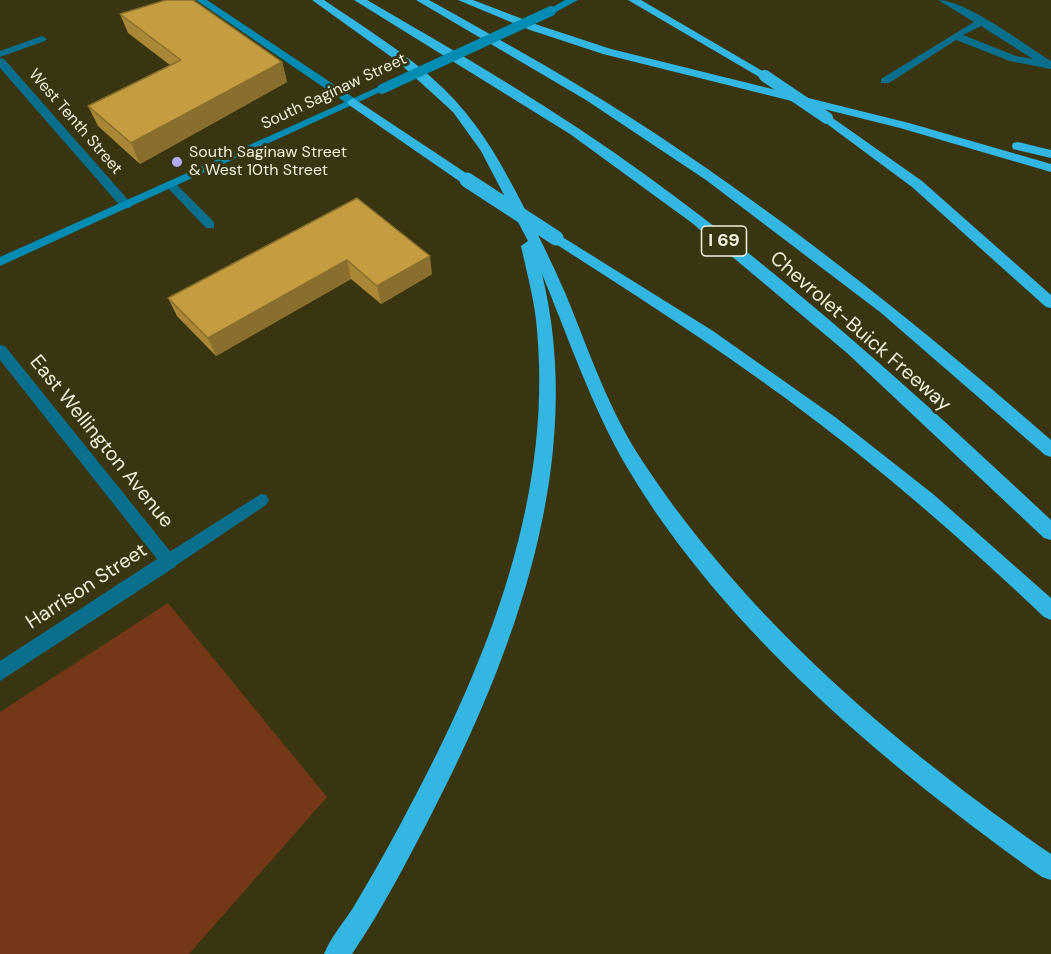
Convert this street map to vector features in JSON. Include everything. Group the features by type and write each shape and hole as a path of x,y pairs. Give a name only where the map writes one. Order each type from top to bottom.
{"highway":[{"path":"318,0 404,61 441,92 473,129 514,201 547,269 611,421 635,464 694,547 766,629 848,708 921,770 1051,868"},
{"name":"Chevrolet-Buick Freeway","path":"359,0 547,113 642,178 723,241 883,375 1051,532"},
{"name":"Chevrolet-Buick Freeway","path":"421,0 591,98 711,177 852,282 933,348 1051,450"},
{"path":"463,0 526,25 626,56 832,113 992,149 1051,168"},
{"path":"633,0 832,113 917,184 1051,303"},
{"path":"353,102 467,180 710,337 834,425 933,506 1051,611"},
{"path":"832,113 1051,154"},
{"path":"337,954 392,865 433,790 467,718 508,609 530,529 546,424 546,339 541,303 525,235 514,201"}],"main road":[{"path":"201,0 353,102"},
{"name":"South Saginaw Street","path":"0,262 573,0"}],"street":[{"path":"943,0 1050,65"},
{"path":"885,81 955,36 982,22"},
{"path":"955,36 1014,59 1050,65"},
{"name":"West Tenth Street","path":"0,62 126,205"},
{"name":"East Wellington Avenue","path":"0,350 169,561"},
{"name":"Harrison Street","path":"0,672 169,561"}],"lane":[{"path":"0,54 42,39"},
{"path":"170,184 210,225"},
{"path":"169,561 261,500"}],"shaded area":[{"path":"168,603 327,797 189,954 0,954 0,712"}],"building":[{"path":"166,0 193,0 282,62 131,143 88,106 181,60 120,14"},
{"path":"357,198 430,256 377,286 347,260 208,338 168,298"}],"place":[{"name":"South Saginaw Street & West 10th Street","path":"177,162"}]}
